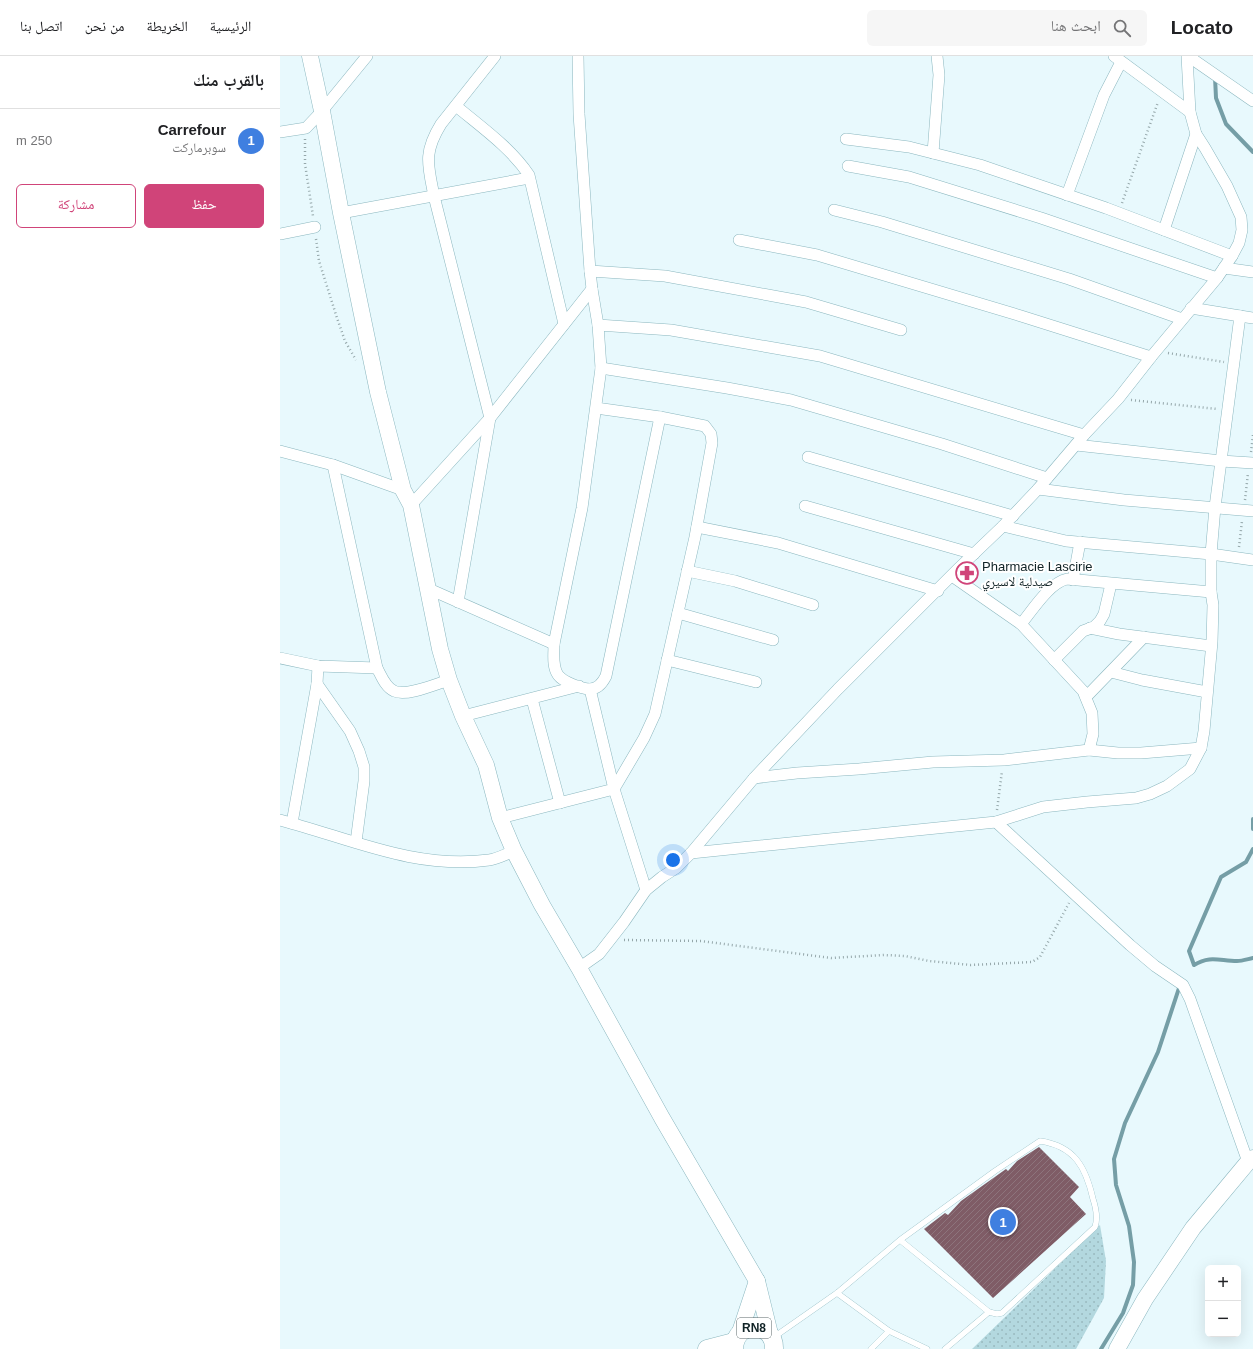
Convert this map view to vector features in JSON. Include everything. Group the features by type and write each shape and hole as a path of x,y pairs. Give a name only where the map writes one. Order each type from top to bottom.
{"main road":[{"name":"RN8","path":"707,1349 736,1341 750,1327 760,1328 774,1343"}],"street":[{"path":"310,56 378,392 404,490 410,505 429,589 440,649 449,680 463,716 486,765 500,818 514,851 542,905 579,968 662,1118 758,1281 774,1343"},
{"path":"280,132 306,128 322,111 367,56"},
{"path":"458,602 490,418 434,196 428,164 428,151 441,124 495,56"},
{"path":"578,56 579,114 590,271 598,324 601,368 582,508 554,644 553,658 558,675 569,683 585,688"},
{"path":"933,153 939,75 937,56"},
{"path":"1188,57 1216,74 1253,100"},
{"path":"579,968 599,954 611,940 646,890 662,876 676,868 692,853 754,778 838,689 1013,516 1038,489 1084,435 1118,399 1224,268 1239,243 1242,230 1241,217 1227,186 1196,134 1190,112 1188,57"},
{"path":"1067,195 1118,59 1190,112"},
{"path":"456,106 521,163 529,178 564,324"},
{"path":"1164,230 1196,134"},
{"path":"846,139 909,147 980,165 1119,213 1232,256"},
{"path":"848,166 910,177 1041,218 1217,278"},
{"path":"341,213 529,178"},
{"path":"834,210 882,222 1069,278 1182,319"},
{"path":"280,234 314,227"},
{"path":"739,240 817,255 1153,354"},
{"path":"1224,268 1253,272"},
{"path":"590,271 665,276 806,302 901,330"},
{"path":"410,505 490,418 592,289"},
{"path":"1191,308 1253,318"},
{"path":"692,853 996,822 1043,807 1136,798 1150,794 1167,786 1190,769 1201,748 1211,646 1213,605 1211,592 1211,554 1215,507 1240,316"},
{"path":"598,324 679,331 820,356 1084,435"},
{"path":"601,368 791,400 934,441 1047,478"},
{"path":"500,818 614,789 644,738 655,714 697,527 712,443 711,434 705,426 660,417 596,408"},
{"path":"463,716 532,699 601,685 606,676 660,417"},
{"path":"1076,445 1251,463"},
{"path":"280,451 333,465 404,490"},
{"path":"808,457 1013,516"},
{"path":"333,465 377,668 386,685 393,691 403,693 449,680"},
{"path":"1038,489 1124,500 1248,510"},
{"path":"805,506 974,554"},
{"path":"1003,526 1048,537 1080,542 1211,554 1253,560"},
{"path":"697,527 778,543 938,591"},
{"path":"1073,580 1080,542"},
{"path":"687,571 735,581 813,605"},
{"path":"952,576 1021,624 1083,691 1092,713 1093,734 1089,750"},
{"path":"1021,624 1051,588 1060,581 1067,579 1211,592"},
{"path":"1054,660 1084,631 1100,622 1104,614 1111,584"},
{"path":"429,589 554,644"},
{"path":"678,613 773,640"},
{"path":"1090,628 1211,646"},
{"path":"1086,697 1144,637"},
{"path":"280,658 318,666 377,668"},
{"path":"667,660 756,682"},
{"path":"292,823 317,684 318,666"},
{"path":"1111,672 1142,680 1207,692"},
{"path":"317,684 350,731 364,767 364,781 356,842"},
{"path":"585,688 614,789 646,890"},
{"path":"532,699 560,803"},
{"path":"754,778 797,772 859,769 933,762 1004,760 1089,750 1126,753 1201,748"},
{"path":"280,820 422,860 453,862 490,860 514,851"},
{"path":"996,822 1130,945 1183,985 1190,999 1251,1160 1193,1228 1145,1299 1117,1349"},
{"path":"736,1341 758,1281"}],"lane":[{"path":"774,1343 900,1240 995,1171 1040,1141 1055,1145 1069,1152 1082,1168 1087,1177 1097,1221 1095,1227 1007,1310 996,1314 989,1312 900,1240"},
{"path":"837,1293 889,1331 927,1349"},
{"path":"945,1349 989,1312"},
{"path":"871,1349 889,1331"}],"path":[{"path":"1119,213 1154,109 1162,92"},
{"path":"306,128 305,164 319,261 345,342 358,363"},
{"path":"1153,354 1234,364"},
{"path":"1118,399 1228,410"},
{"path":"1238,558 1248,510 1253,435"},
{"path":"996,822 1004,760"},
{"path":"611,940 701,941 832,958 884,955 905,956 929,961 971,965 1032,962 1040,957 1074,894"}],"shaded area":[{"path":"1100,1225 1106,1261 1104,1298 1076,1349 972,1349"}],"building":[{"path":"1039,1147 1079,1187 1070,1197 1086,1214 993,1298 924,1229 945,1213 948,1215 961,1201 1006,1169 1008,1171 1017,1161"}],"waterway":[{"path":"1215,77 1216,98 1226,124 1253,152"},
{"path":"1253,819 1253,829"},
{"path":"1253,849 1246,862 1221,877 1189,951 1194,965 1210,959 1237,961 1253,958"},
{"path":"1101,1349 1123,1313 1133,1285 1134,1262 1129,1226 1116,1185 1114,1159 1125,1123 1158,1052 1180,985"}],"place":[{"name":"Pharmacie Lascirie صيدلية لاسيري","path":"967,573"},
{"name":"Carrefour","path":"1003,1222"}]}
